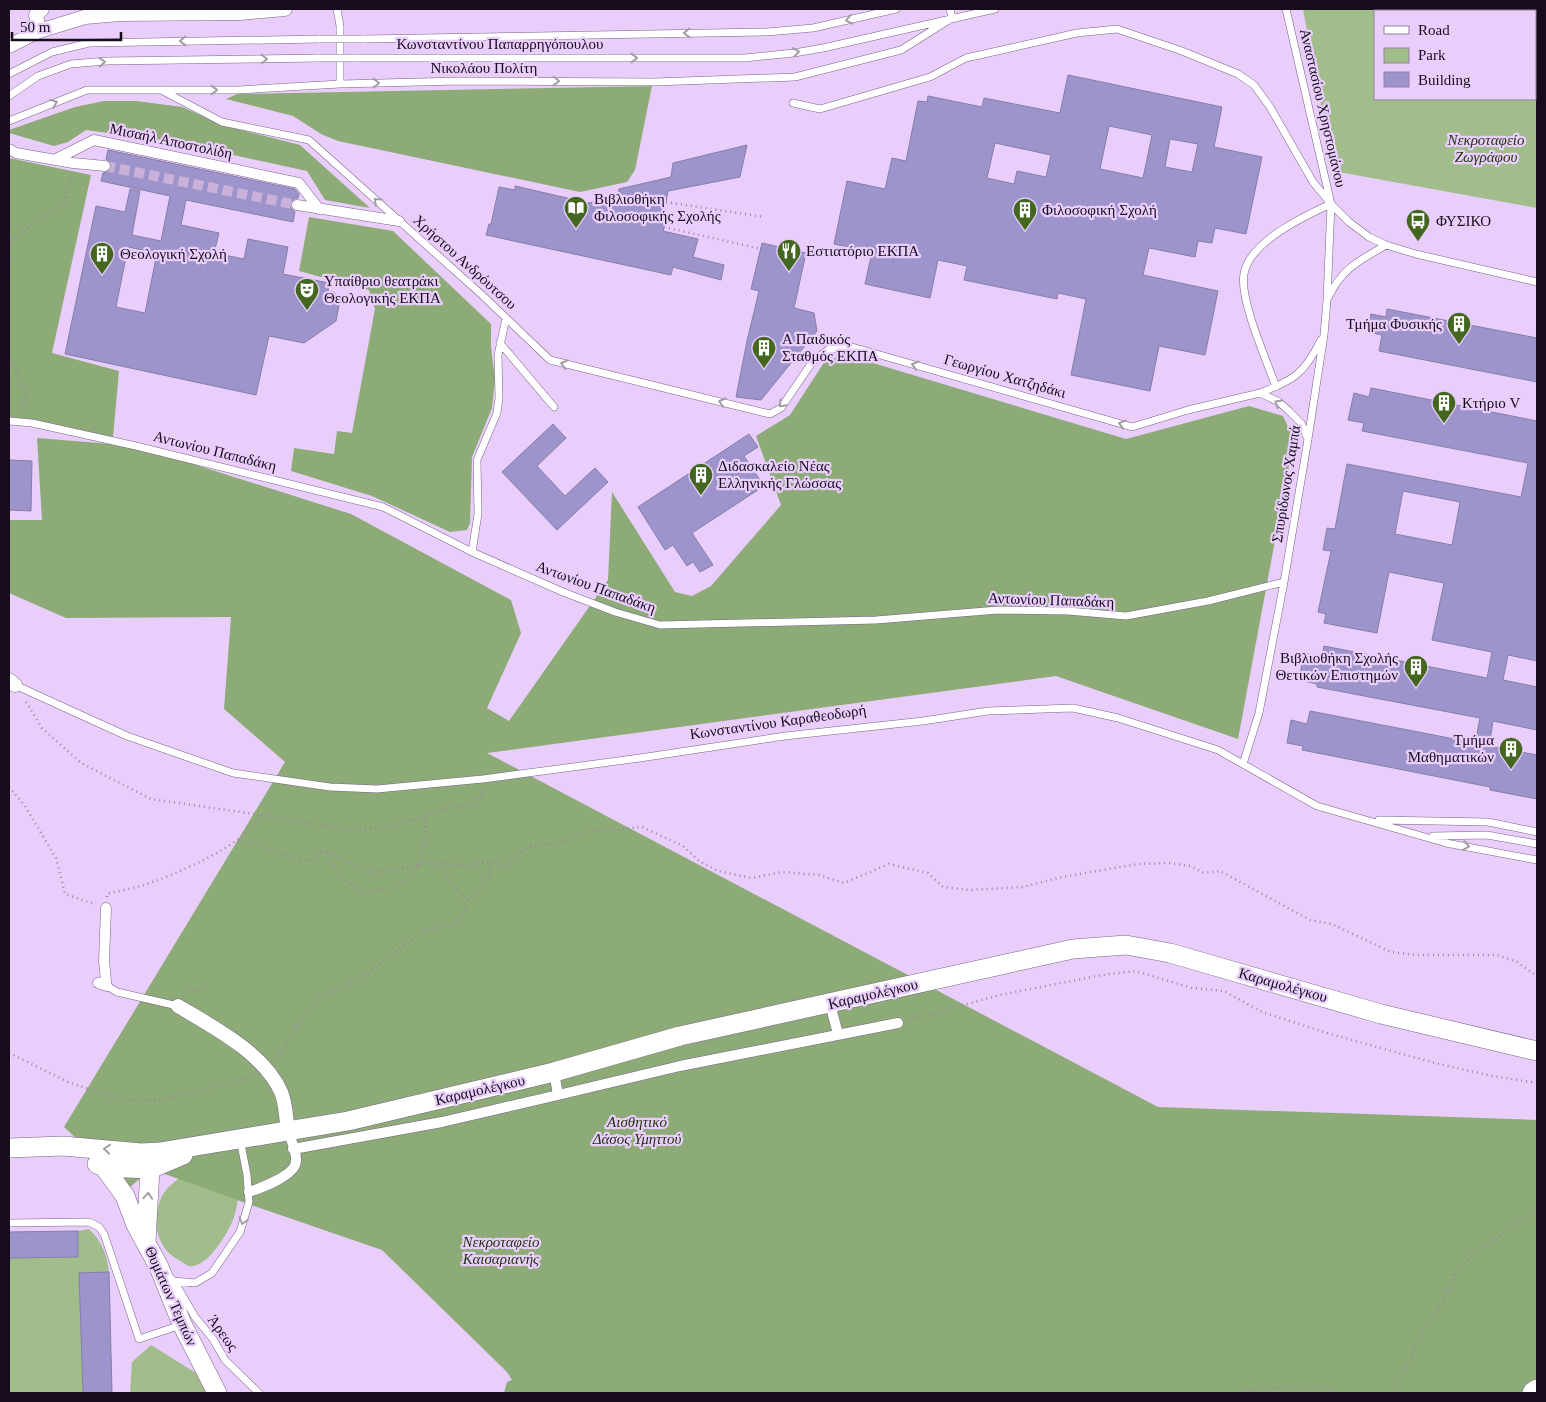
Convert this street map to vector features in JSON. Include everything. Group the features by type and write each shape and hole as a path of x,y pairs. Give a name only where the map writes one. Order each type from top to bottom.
{"main road":[{"name":"Καραμολέγκου","path":"142,1163 207,1145 348,1121 554,1072 680,1036 1074,949 1126,945 1170,952 1381,1014 1537,1051"},
{"path":"9,1148 63,1146 142,1163"},
{"path":"63,1146 104,1167 125,1196 136,1225 146,1242"},
{"path":"104,1167 142,1163"},
{"path":"125,1196 142,1163"},
{"name":"Θυμάτων Τεμπών","path":"142,1163 146,1242 159,1267 182,1324 217,1393"},
{"path":"1532,1393 1537,1390"}],"street":[{"path":"39,31 36,15 42,9"},
{"path":"9,46 39,31 84,13 120,14 285,9"},
{"name":"Μισαήλ Αποστολίδη","path":"56,159 94,140 299,182 319,209"},
{"path":"9,149 16,153 73,163 105,166"},
{"path":"297,205 399,221"},
{"path":"106,908 104,961 106,981 98,983 107,986"},
{"path":"178,1000 242,1047 266,1069 282,1093 288,1131 296,1161 293,1170 264,1187 249,1192"},
{"path":"830,1004 838,1034"},
{"path":"293,1149 442,1122 680,1066 898,1023"},
{"path":"554,1072 558,1095"}],"lane":[{"path":"337,9 340,26 340,84"},
{"name":"Κωνσταντίνου Παπαρρηγόπουλου","path":"9,74 52,52 89,43 767,32 813,28 896,9"},
{"path":"950,9 952,18"},
{"name":"Κωνσταντίνου Παπαρρηγόπουλου","path":"9,96 38,76 71,64 107,61 319,58 745,58 823,48 995,9"},
{"name":"Αναστασίου Χρηστομάνου","path":"1286,9 1330,204 1358,230 1386,245 1537,282"},
{"name":"Νικολάου Πολίτη","path":"9,121 87,90 238,90 340,84 459,81 655,82 795,78 901,50 952,18"},
{"path":"793,103 820,109 930,77 966,58 1077,33 1116,29 1182,51 1238,74 1254,85 1270,107 1313,182 1330,204 1276,234 1252,256 1244,273 1244,296 1276,387"},
{"name":"Χρήστου Ανδρόυτσου","path":"161,90 222,122 309,140 550,360 770,414"},
{"name":"Σπυρίδωνος Χαμπά","path":"1243,764 1259,713 1284,582 1308,439 1324,334 1330,204"},
{"path":"1327,300 1335,283 1343,273 1354,264 1386,245"},
{"path":"472,552 478,514 477,460 497,413 500,398 498,355 506,318"},
{"name":"Γεωργίου Χατζηδάκι","path":"770,414 781,408 813,361 829,349 852,347 1132,427 1188,410 1260,394 1293,380 1311,361 1324,334"},
{"path":"500,343 554,407"},
{"path":"1260,394 1280,402 1300,423 1308,439"},
{"name":"Αντωνίου Παπαδάκη","path":"9,420 136,446 383,506 472,552 563,592 615,612 660,625 876,620 998,610 1068,611 1126,616 1208,601 1284,582"},
{"name":"Κωνσταντίνου Καραθεοδωρή","path":"11,683 127,736 233,773 330,787 377,789 483,779 650,757 785,736 923,721 988,711 1073,708 1118,718 1218,750 1317,806 1368,819 1446,843 1537,860"},
{"path":"1368,819 1488,822 1537,832"},
{"path":"1425,837 1487,835 1537,844"},
{"path":"107,986 118,992 178,1000"},
{"path":"174,1281 195,1283 212,1273 240,1232 249,1202 249,1192 240,1139"},
{"path":"9,1223 89,1222 97,1225 104,1234 139,1339 182,1324"},
{"name":"Άρεως","path":"159,1267 174,1281 195,1317 213,1339 225,1360 259,1393"}],"path":[{"path":"9,276 10,239 64,202 73,163"},
{"path":"666,202 764,217"},
{"path":"664,227 760,249"},
{"path":"9,357 27,392 19,422"},
{"path":"11,683 42,728 81,763 151,799 353,830 383,828 424,817 446,808 478,803 484,790 483,779"},
{"path":"9,788 25,806 56,858 65,894 106,908 107,894 141,886 193,865 238,840 258,823 261,815"},
{"path":"326,852 333,866 346,880 358,889 386,889 395,886 410,878 420,863 427,829 424,817"},
{"path":"238,840 256,843 299,862 309,860 320,851 326,852 370,873 410,867 420,863 468,865 490,862 508,865 528,847 567,841 587,832 642,827 683,846 699,862 718,871 751,878 782,872 818,875 844,883 889,864 928,873 943,887 969,890 1023,887 1062,877 1138,864 1169,863 1190,866 1204,873 1220,871 1310,920 1332,924 1391,952 1416,955 1497,955 1517,962 1537,976"},
{"path":"450,926 461,920 468,900 481,891 486,883 490,875 490,862"},
{"path":"442,863 444,872 455,889 468,900"},
{"path":"898,1023 1000,995 1102,975 1136,971 1192,988 1224,991 1262,1012 1327,1034 1435,1063 1492,1076 1537,1083"},
{"path":"178,1000 208,984"},
{"path":"1390,1393 1408,1364 1417,1341 1438,1311 1456,1273 1470,1256 1537,1210"},
{"path":"1239,1393 1252,1390 1325,1387 1334,1393"}],"green space":[{"name":"Νεκροταφείο Ζωγράφου","path":"1303,9 1537,9 1537,208 1333,171"},
{"path":"652,86 635,170 627,182 580,192 338,141 321,134 293,116 226,99 237,94"},
{"path":"104,101 136,101 182,107 225,126 300,145 370,208 325,200 307,171 169,141 86,130 68,142 54,146 9,133 9,130 75,107"},
{"path":"9,158 91,175 52,353 119,371 113,437 34,420 9,417"},
{"path":"309,217 393,231 491,324 491,347 495,379 492,408 472,457 470,523 467,530 450,532 372,496 291,471 294,448 334,454 337,431 352,433 375,309 369,290 299,271"},
{"name":"Αισθητικό Δάσος Υμηττού","path":"843,354 1126,439 1249,406 1283,416 1294,439 1238,739 1056,676 487,753 1158,1107 1537,1120 1537,1393 504,1393 507,1382 512,1380 507,1372 382,1250 151,1169 129,1188 64,1127 285,762 224,709 231,617 66,618 9,593 9,520 42,520 37,438 136,446 351,514 511,600 521,633 487,708 509,721 608,580 612,492 675,592 692,596 711,586 781,505 756,436 790,415 823,364"},
{"path":"184,1175 238,1199 234,1217 222,1240 203,1262 189,1266 171,1255 165,1248 156,1223 162,1196 172,1184"},
{"path":"89,1229 103,1249 109,1272 112,1393 9,1393 9,1232 78,1231"},
{"path":"151,1345 196,1373 206,1393 130,1393 132,1362"}],"building":[{"name":"Φιλοσοφική Σχολή","path":"1068,75 1222,107 1214,147 1262,157 1246,234 1215,228 1212,243 1198,241 1195,257 1149,248 1143,275 1218,291 1205,355 1159,346 1150,391 1071,375 1086,299 1058,293 1057,299 964,280 967,266 938,260 930,298 865,284 872,252 834,244 847,181 885,189 892,158 906,161 918,101 927,102 928,96 982,107 984,98 1060,113","holes":["1109,126 1152,135 1143,178 1100,169","1170,139 1198,144 1192,172 1165,167","995,143 1051,155 1046,177 1017,171 1014,184 987,178"]},
{"name":"Βιβλιοθήκη Φιλοσοφικής Σχολής","path":"747,145 740,177 668,191 662,223 665,224 663,231 698,239 693,257 724,265 721,280 673,267 671,275 486,235 489,224 491,224 499,187 515,190 515,186 589,203 618,196 619,189 671,177 673,163"},
{"name":"Θεολογική Σχολή","path":"108,150 295,189 299,194 298,198 290,203 291,208 295,212 293,222 186,200 181,225 219,233 214,253 244,259 248,239 288,247 283,274 329,283 328,291 334,292 340,300 336,321 304,343 269,336 256,395 65,354 96,206 125,212 130,189 140,191 132,235 161,241 170,196 101,181 103,173 108,172 112,167 111,163 106,159","holes":["128,247 157,253 145,313 116,307"]},
{"name":"Α Παιδικός Σταθμός ΕΚΠΑ","path":"762,243 806,253 794,308 814,313 817,331 761,400 736,397 759,291 751,289"},
{"name":"Τμήμα Φυσικής","path":"1387,309 1537,338 1537,382 1379,351 1382,335 1367,332 1371,314 1386,317"},
{"path":"1371,388 1537,421 1537,661 1508,655 1503,680 1537,687 1537,730 1493,721 1489,746 1537,755 1537,799 1490,790 1490,787 1302,750 1303,746 1287,743 1291,720 1307,724 1310,711 1475,743 1480,718 1317,687 1317,684 1299,680 1304,653 1322,657 1324,646 1487,678 1492,652 1432,640 1444,583 1389,572 1377,633 1324,623 1326,614 1318,612 1331,551 1323,550 1327,528 1335,529 1347,464 1521,497 1528,463 1362,431 1364,423 1348,420 1354,393 1369,397","holes":["1403,491 1460,502 1452,545 1395,534"]},
{"path":"553,424 566,438 537,466 565,496 595,468 608,482 557,530 502,472"},
{"name":"Διδασκαλείο Νέας Ελληνικής Γλώσσας","path":"749,434 758,447 744,456 764,486 692,533 713,565 700,572 693,562 687,566 673,545 665,550 638,507"},
{"path":"9,460 32,461 31,511 9,510"},
{"path":"78,1231 78,1257 9,1258 9,1232"},
{"path":"109,1272 112,1393 83,1393 79,1273"}],"tunnel":[{"path":"105,166 297,205"}],"place":[{"name":"Βιβλιοθήκη Φιλοσοφικής Σχολής","path":"576,229"},
{"name":"Φιλοσοφική Σχολή","path":"1025,231"},
{"name":"ΦΥΣΙΚΟ","path":"1418,242"},
{"name":"Εστιατόριο ΕΚΠΑ","path":"789,272"},
{"name":"Θεολογική Σχολή","path":"102,275"},
{"name":"Υπαίθριο θεατράκι Θεολογικής ΕΚΠΑ","path":"307,311"},
{"name":"Τμήμα Φυσικής","path":"1459,345"},
{"name":"Α Παιδικός Σταθμός ΕΚΠΑ","path":"764,369"},
{"name":"Κτήριο V","path":"1444,424"},
{"name":"Διδασκαλείο Νέας Ελληνικής Γλώσσας","path":"701,496"},
{"name":"Βιβλιοθήκη Σχολής Θετικών Επιστημών","path":"1416,688"},
{"name":"Τμήμα Μαθηματικών","path":"1511,770"}],"park label":[{"name":"Νεκροταφείο Καισαριανής","path":"501,1250"}]}
